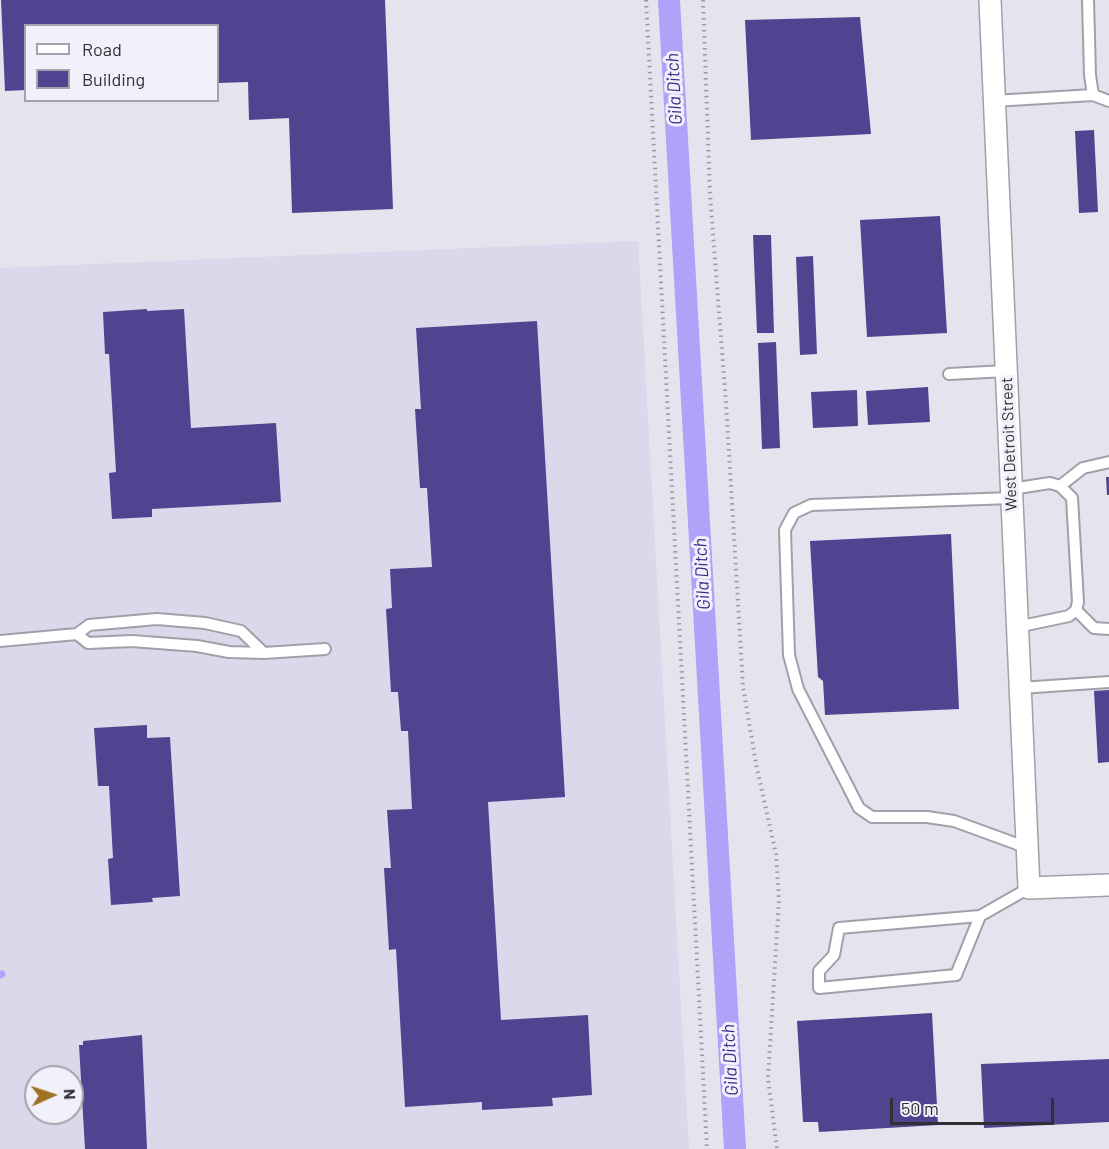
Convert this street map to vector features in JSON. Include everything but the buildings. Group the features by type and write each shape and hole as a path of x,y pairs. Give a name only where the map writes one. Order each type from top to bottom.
{"street":[{"name":"West Detroit Street","path":"990,0 1029,888"},
{"path":"1029,888 1109,885"}],"lane":[{"path":"1088,0 1090,75 1093,95"},
{"path":"994,101 1093,95 1109,101"},
{"path":"949,374 1006,371"},
{"path":"1060,486 1083,468 1109,462"},
{"path":"1017,627 1060,619 1076,610 1078,602 1074,507 1072,498 1060,486 1050,483 1012,493 811,505 794,513 785,530 789,655 798,689 859,808 872,817 954,821 1028,848"},
{"path":"1076,610 1094,628 1109,629"},
{"path":"0,641 77,634 89,625 157,619 205,623 241,631 264,652"},
{"path":"77,634 88,643 132,641 197,646 229,652 325,649"},
{"path":"1020,688 1109,682"},
{"path":"980,916 956,975 819,988 819,971 834,955 839,928 980,916 1029,888"}],"path":[{"path":"646,0 707,1149"},
{"path":"703,0 710,194 726,403 743,686 777,865 779,899 768,1078 777,1149"}],"shaded area":[{"path":"638,241 689,1149 0,1149 0,268"}],"waterway":[{"name":"Gila Ditch","path":"669,0 735,1149"}]}
